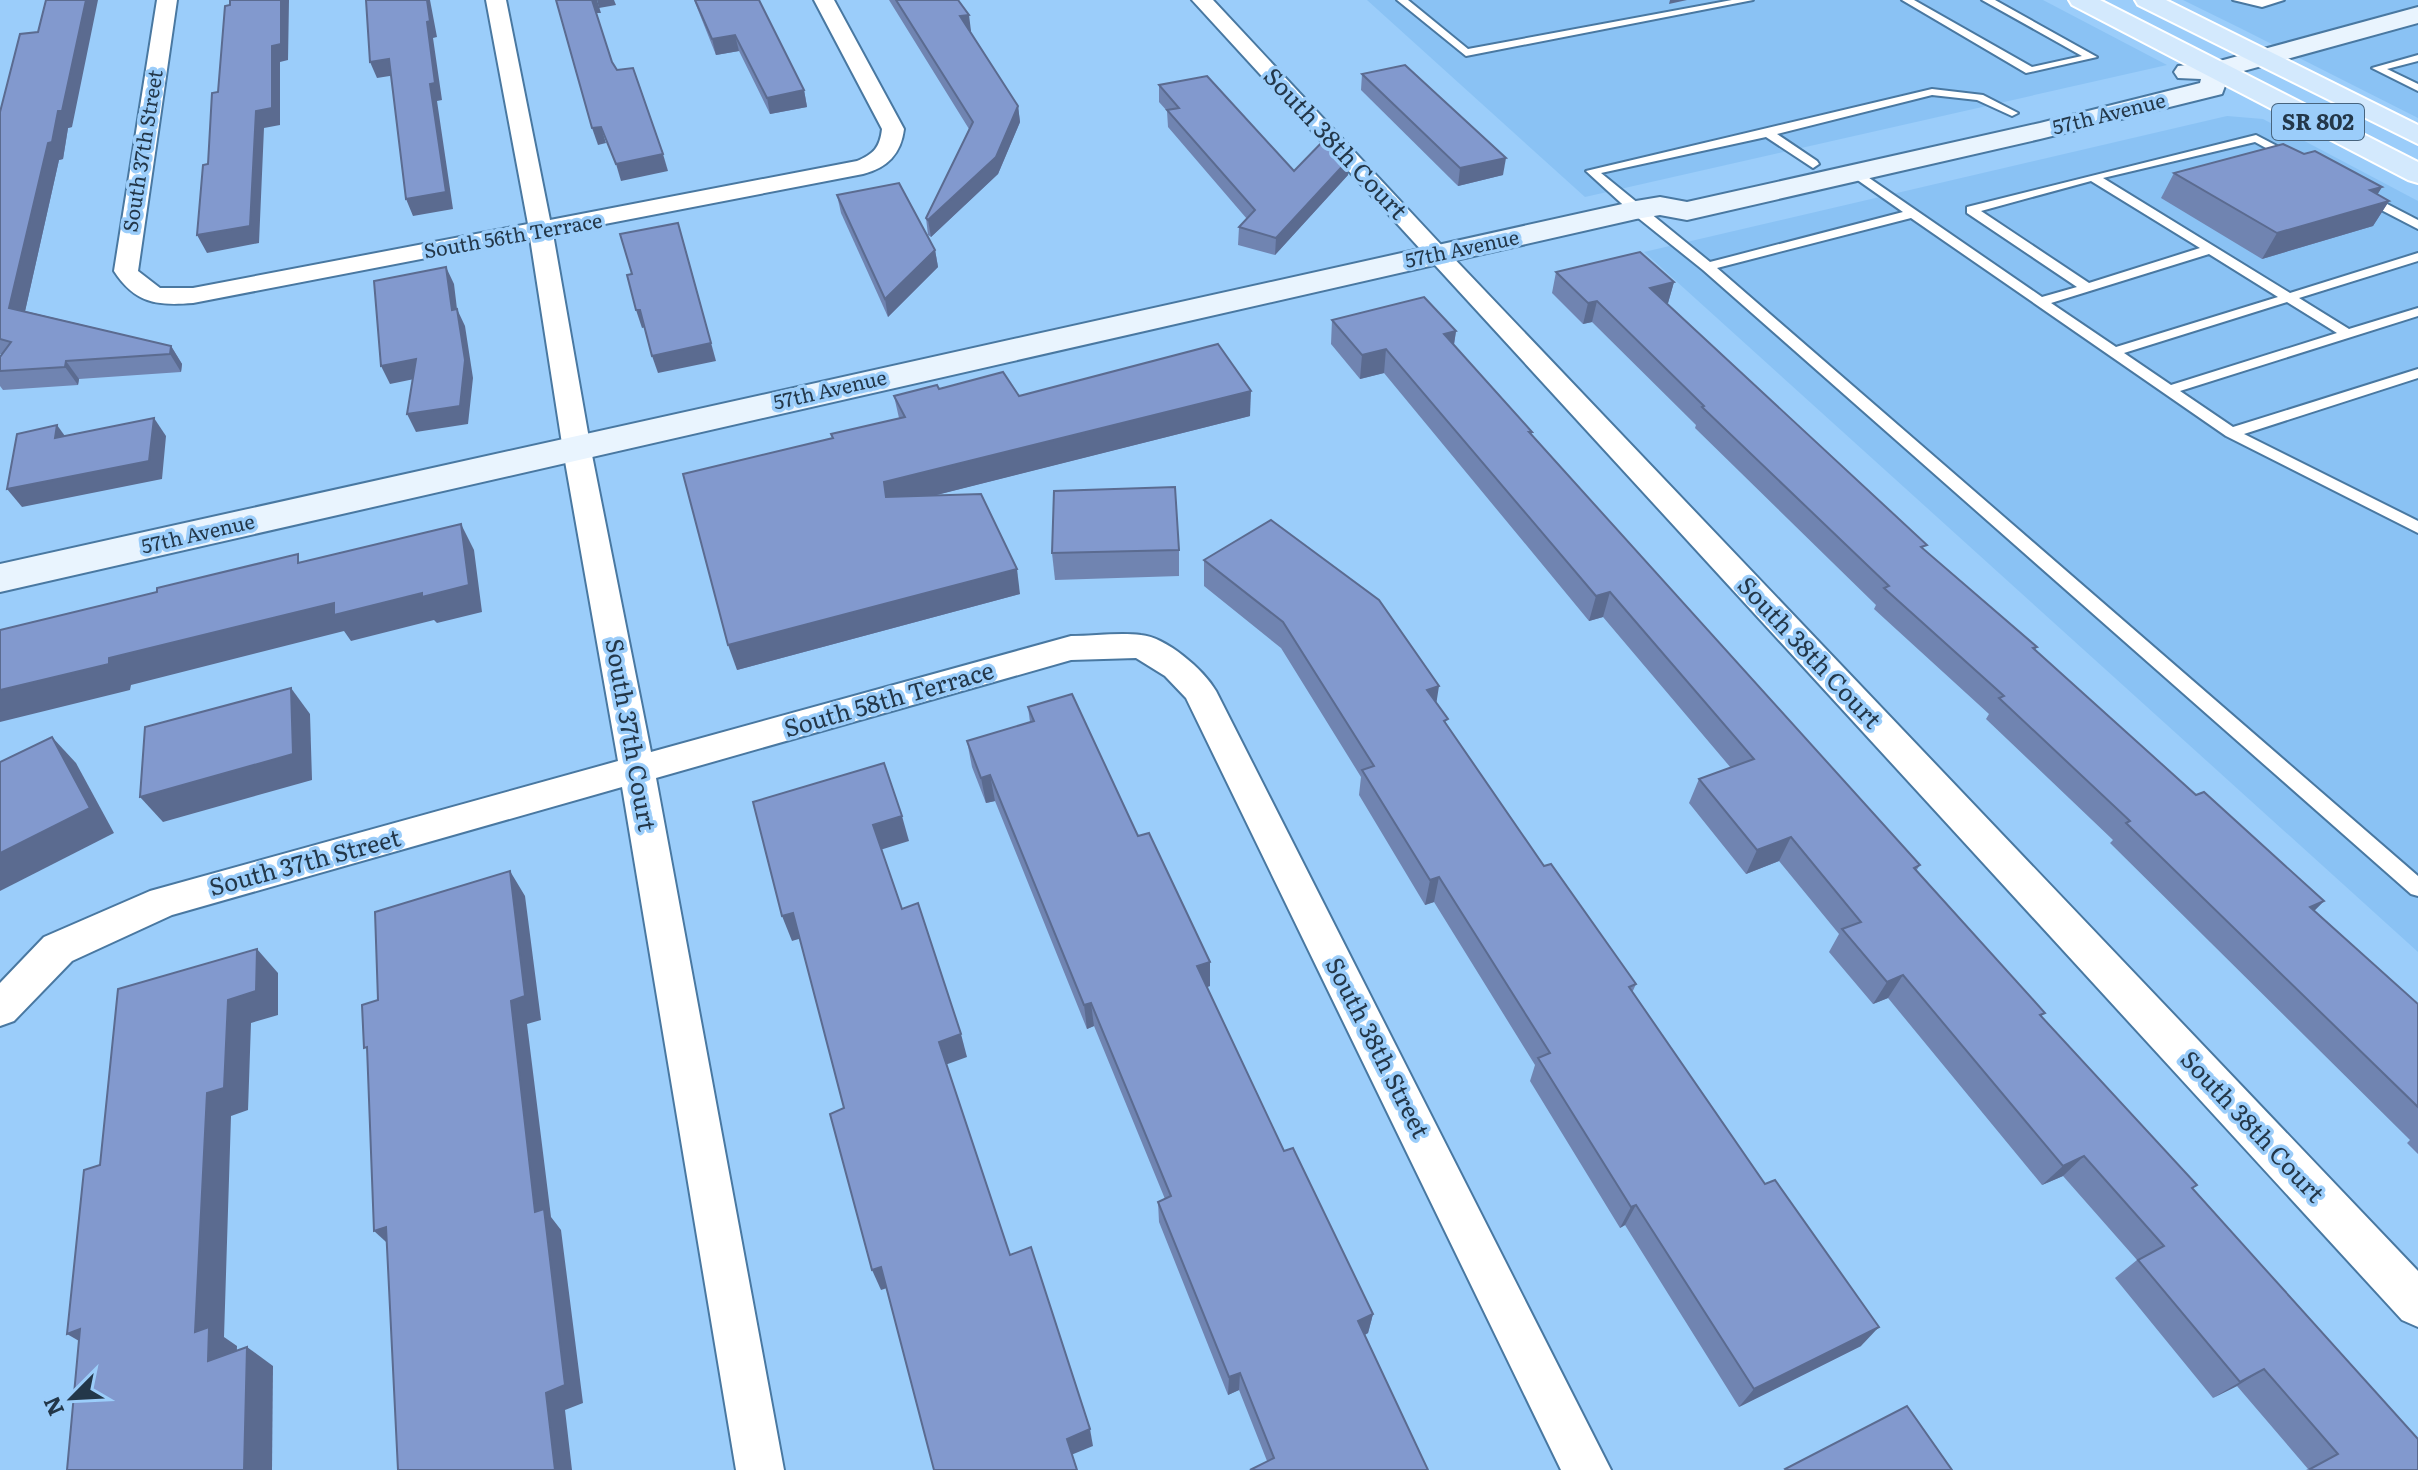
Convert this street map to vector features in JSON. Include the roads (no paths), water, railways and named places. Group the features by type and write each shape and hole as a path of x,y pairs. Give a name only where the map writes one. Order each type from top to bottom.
{"main road":[{"name":"SR 802","path":"2081,0 2418,174"},
{"name":"SR 802","path":"2147,0 2418,136"}],"street":[{"name":"South 37th Street","path":"147,294 133,285 126,271 167,0"},
{"name":"South 37th Court","path":"496,0 541,231 577,450 760,1470"},
{"name":"South 56th Terrace","path":"147,294 168,297 219,291 819,177 877,161 891,146 893,129 824,0"},
{"name":"South 38th Court","path":"1202,0 2418,1304"},
{"name":"57th Avenue","path":"1648,208 1668,195 1813,164 2183,73 2217,70 2418,15"},
{"name":"57th Avenue","path":"0,578 1436,254 1648,208 1687,211 1855,174 2212,88 2217,70"},
{"name":"South 58th Terrace","path":"637,771 1071,648 1142,646"},
{"name":"South 38th Street","path":"1142,646 1177,668 1199,691 1587,1470"},
{"name":"South 37th Street","path":"0,1009 58,949 163,902 637,771"}],"lane":[{"path":"1402,0 1466,53 1743,0"},
{"path":"1907,0 2030,71 2092,57 1987,0"},
{"path":"2238,0 2262,4 2279,0"},
{"path":"2418,58 2377,68 2418,88"},
{"path":"2012,113 1979,97 1932,92 1768,133 1592,171 1648,208 1708,267 2418,888"},
{"path":"1768,133 1813,164"},
{"path":"2087,288 1971,210 2256,138 2310,167"},
{"path":"1855,174 2231,433 2418,528"},
{"path":"2093,177 2348,334"},
{"path":"2350,189 2418,225"},
{"path":"1708,267 1911,214"},
{"path":"2040,302 2210,249"},
{"path":"2114,352 2418,257"},
{"path":"2169,390 2418,312"},
{"path":"2231,433 2418,373"}]}
